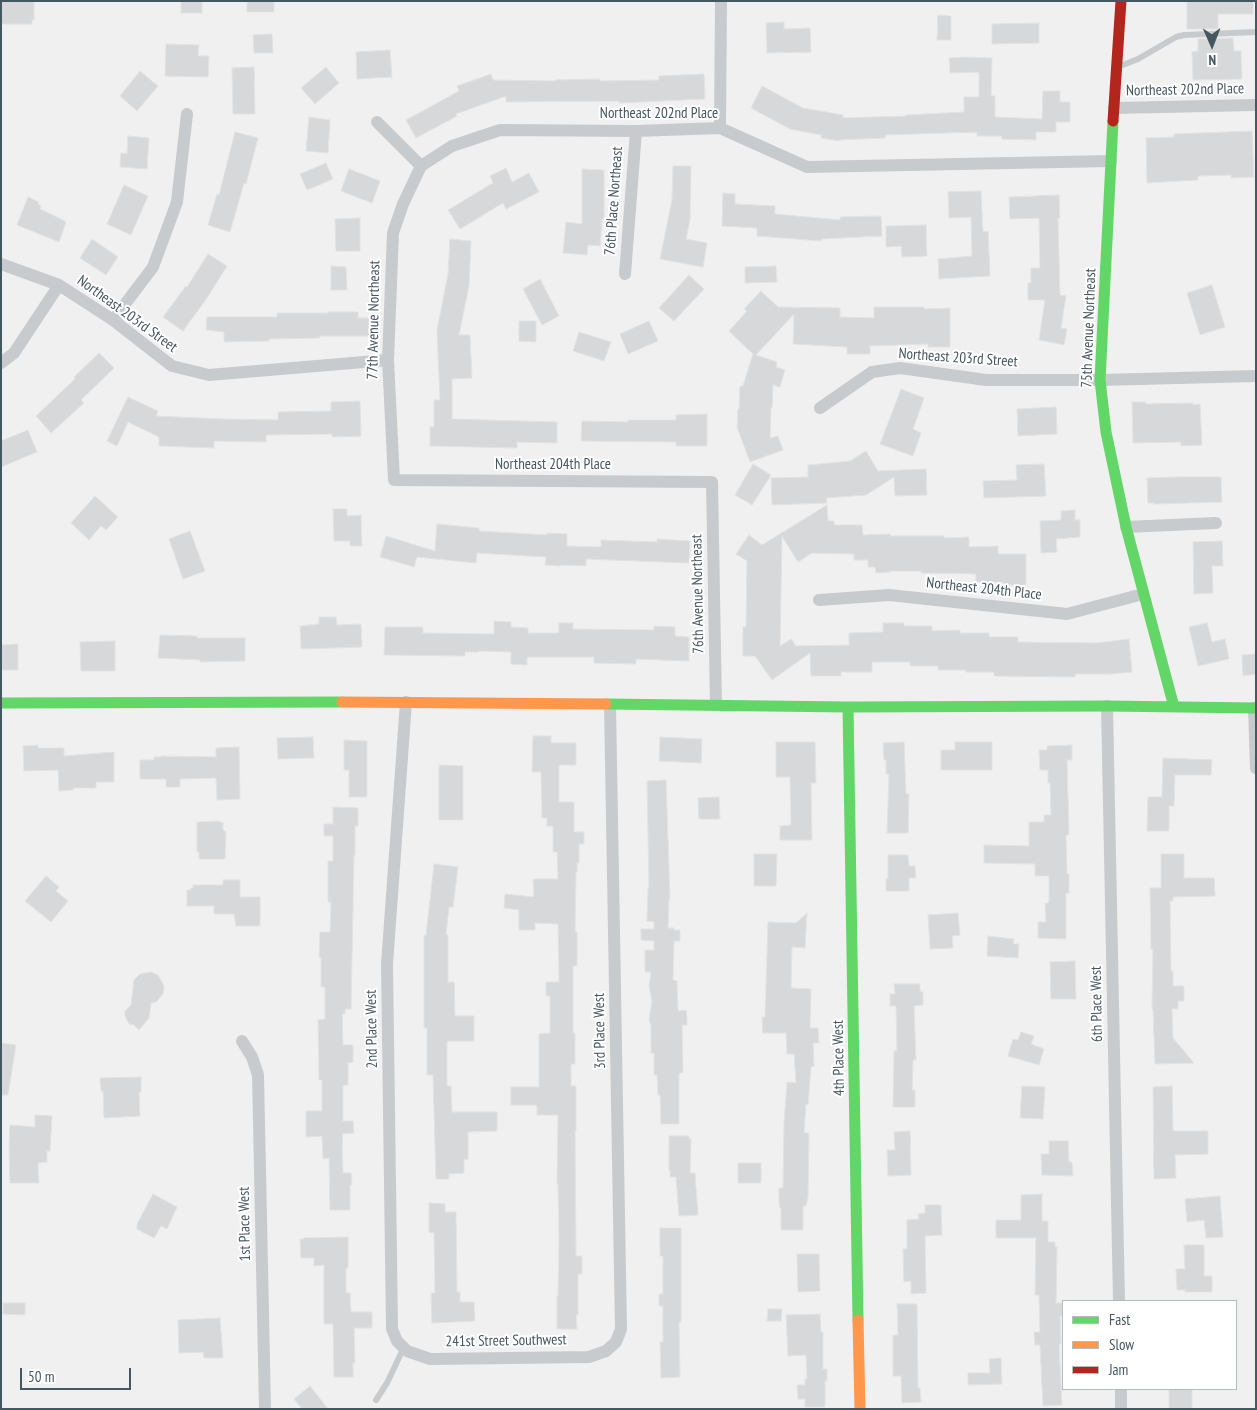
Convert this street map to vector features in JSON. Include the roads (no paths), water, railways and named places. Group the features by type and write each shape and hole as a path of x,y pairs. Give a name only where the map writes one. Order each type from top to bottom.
{"street":[{"path":"720,128 721,1"},
{"name":"75th Avenue Northeast","path":"1121,1 1100,380 1106,432 1126,527 1174,707"},
{"name":"Northeast 202nd Place","path":"1114,108 1256,105"},
{"path":"113,320 153,267 177,202 187,114"},
{"path":"377,122 422,166"},
{"name":"Northeast 202nd Place","path":"422,166 452,146 500,130 636,131 720,128 807,167 1111,161"},
{"name":"76th Place Northeast","path":"625,274 636,131"},
{"name":"77th Avenue Northeast","path":"394,480 388,360 393,234 403,204 422,166"},
{"name":"Northeast 203rd Street","path":"1,264 59,285 113,320 172,366 209,374 388,360"},
{"path":"1,363 14,353 59,285"},
{"name":"Northeast 203rd Street","path":"820,408 872,372 900,368 986,380 1100,380 1256,376"},
{"name":"Northeast 204th Place","path":"394,480 712,482"},
{"name":"76th Avenue Northeast","path":"712,482 716,705"},
{"path":"1126,527 1216,523"},
{"name":"Northeast 204th Place","path":"819,600 890,595 1067,614 1143,594"},
{"path":"1,703 406,702 848,707 1107,706 1255,708 1256,768"},
{"name":"2nd Place West","path":"405,1349 397,1341 392,1328 387,964 406,702"},
{"name":"3rd Place West","path":"606,1351 616,1342 621,1329 610,705"},
{"name":"6th Place West","path":"1107,706 1119,1300"},
{"name":"4th Place West","path":"848,707 860,1409"},
{"name":"1st Place West","path":"242,1041 252,1057 258,1074 265,1409"},
{"name":"241st Street Southwest","path":"405,1349 430,1359 589,1357 606,1351"},
{"path":"1120,1390 1121,1409"}],"lane":[{"path":"1117,67 1138,59 1176,37 1256,32"},
{"path":"376,1400 405,1349"}]}
